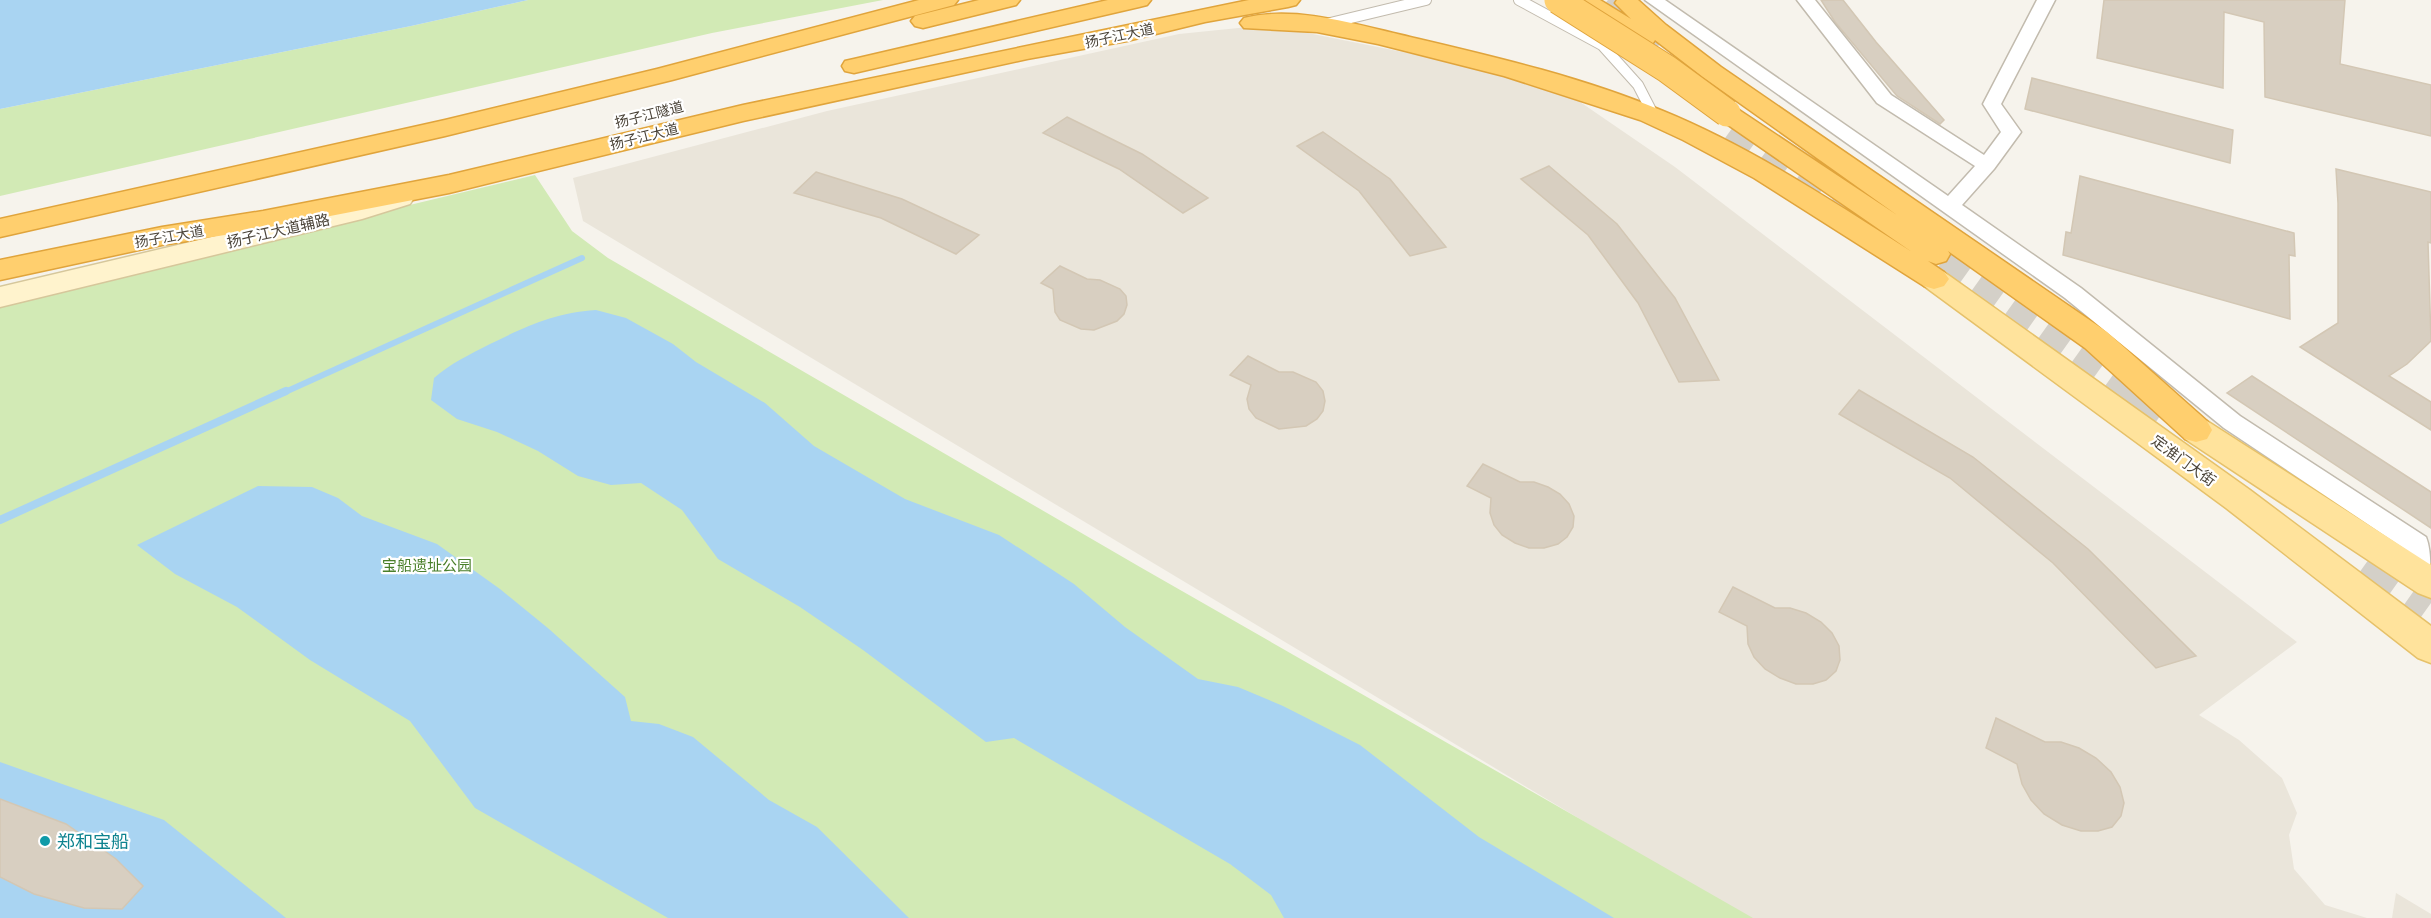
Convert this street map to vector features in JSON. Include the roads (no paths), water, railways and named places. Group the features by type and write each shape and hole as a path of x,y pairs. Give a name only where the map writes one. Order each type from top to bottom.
{"highway":[{"name":"扬子江隧道","path":"162,236 303,197 725,95 1139,0"},
{"name":"扬子江大道","path":"0,270 162,236 262,220 449,184 743,113 1027,52 1127,34 1205,15 1288,0"},
{"path":"1558,0 1648,56 1727,113 2196,430"},
{"path":"1584,0 1611,15 1772,127 2035,312 2159,404"},
{"path":"0,228 445,128 941,9 1019,1"},
{"path":"1640,1 1657,30 1712,72 2096,340 2196,430"},
{"path":"1127,34 1283,20 1326,24 1475,59 1575,88 1654,116 1728,153 1811,200 1934,279"}],"main road":[{"name":"扬子江大道辅路","path":"0,297 352,213 449,184"},
{"name":"定淮门大街","path":"1934,279 2238,499 2431,647"},
{"name":"定淮门大街","path":"2196,430 2425,579"}],"street":[{"path":"1806,0 1884,99 1987,165"},
{"path":"1949,207 1987,165 2011,132 1992,104 2046,0"},
{"path":"1640,1 1949,207 2073,293 2232,422 2417,544 2425,579"}],"lane":[{"path":"1326,24 1426,0"},
{"path":"1519,0 1602,45 1638,85 1654,116"}],"water":[{"path":"0,0 528,0 411,26 0,109"},
{"path":"596,310 626,318 673,344 696,362 765,403 814,446 905,499 999,535 1074,584 1125,627 1198,679 1238,687 1283,706 1360,745 1479,837 1614,918 1284,918 1271,895 1230,864 1014,738 986,742 863,650 800,607 718,559 682,510 641,483 611,485 578,476 538,451 497,432 457,419 431,400 434,378 447,368 490,344 541,321"},
{"path":"258,486 312,487 338,498 362,516 437,544 500,589 625,697 631,721 659,724 693,737 769,800 817,827 909,918 668,918 475,808 410,721 310,660 237,607 175,574 137,545"},
{"path":"0,762 164,820 286,918 0,918 0,877 122,909 143,886 116,859 66,824 0,799"}],"waterway":[{"path":"283,393 582,258"},
{"path":"0,520 286,391"}],"tunnel":[{"path":"1608,0 1671,58 1698,78"},
{"path":"1733,127 1895,244"},
{"path":"1912,233 2136,393"},
{"path":"2134,391 2163,412"},
{"path":"2369,559 2431,603"}],"place":[{"name":"郑和宝船","path":"45,841"}],"park label":[{"name":"宝船遗址公园","path":"427,565"}]}
